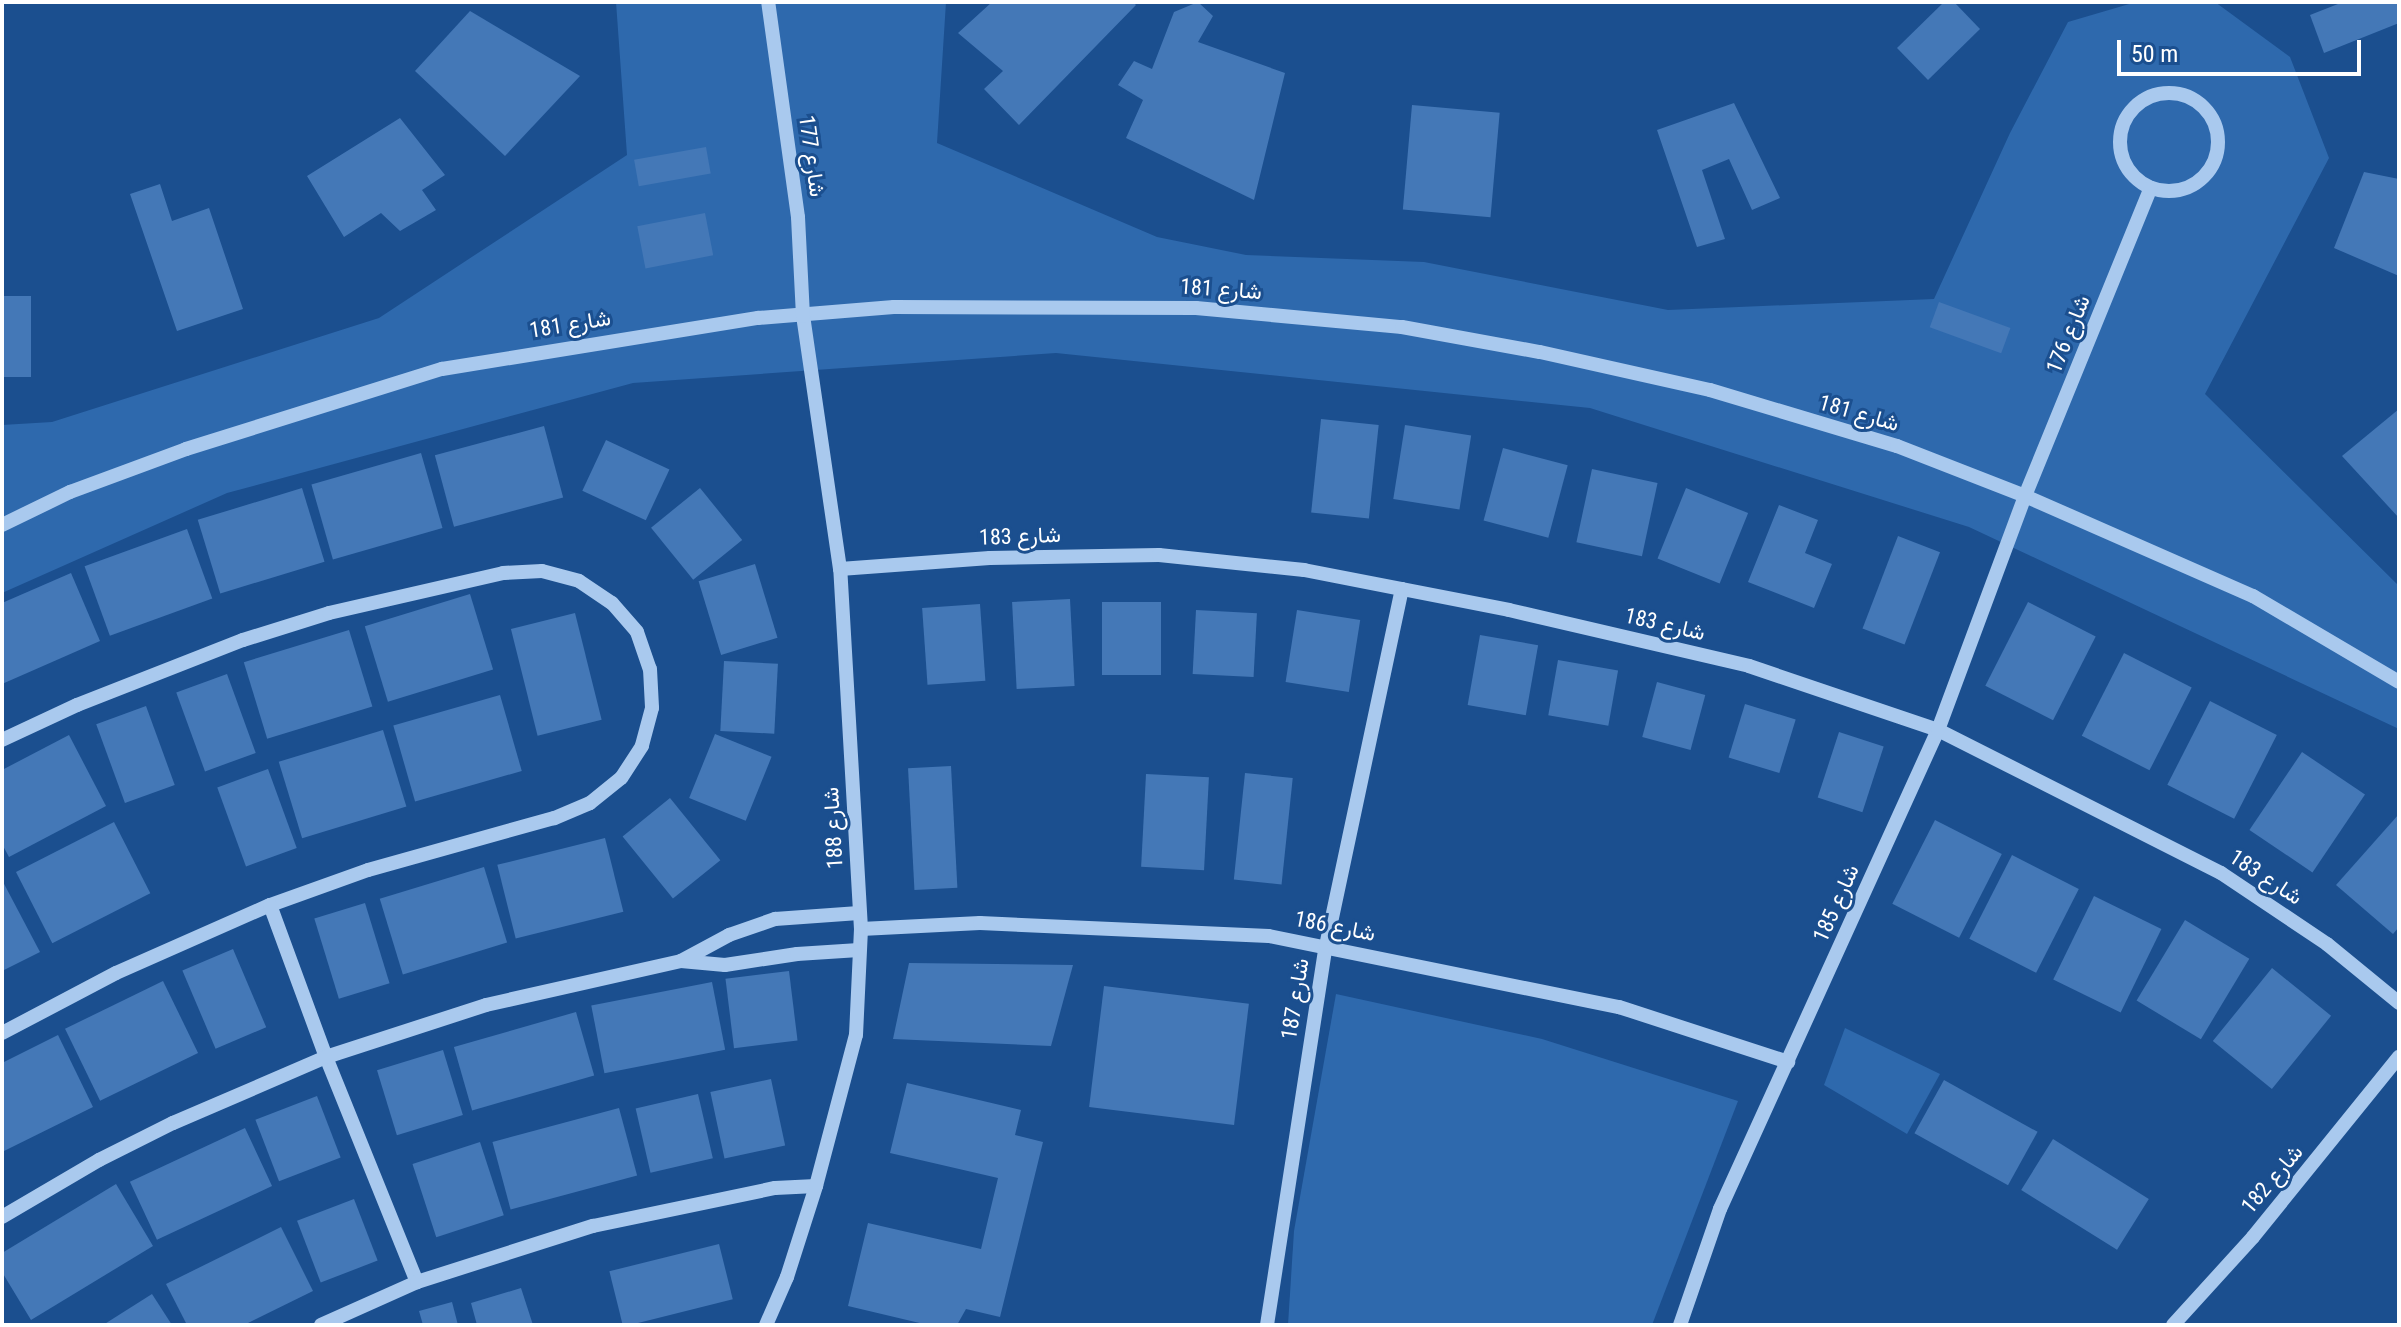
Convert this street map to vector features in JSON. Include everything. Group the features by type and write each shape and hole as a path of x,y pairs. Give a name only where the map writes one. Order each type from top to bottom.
{"street":[{"name":"شارع 177","path":"768,2 798,217 803,316"},
{"path":"2166,93 2192,98 2210,114 2216,128 2217,156 2199,182 2183,189 2151,188 2128,171 2122,158 2119,144 2125,120 2138,104 2152,96 2166,93"},
{"name":"شارع 176","path":"2025,496 2151,188"},
{"name":"شارع 181","path":"2,525 70,492 186,449 427,372 563,347 758,318 894,307 1121,305 1402,327 1540,352 1710,390 1897,446 2025,496 2253,596 2399,682"},
{"name":"شارع 188","path":"766,1325 787,1277 816,1186 856,1035 861,929 840,569 803,316"},
{"name":"شارع 185","path":"1680,1325 1720,1209 1938,730 2025,496"},
{"name":"شارع 183","path":"840,569 990,558 1159,555 1304,570 1509,610 1749,666 1938,730 2221,873 2327,944 2399,1003"},
{"path":"2,740 77,705 243,640 343,610 503,573 542,571 579,581 612,603 637,632 650,669 652,708 642,746 621,778 590,803 554,818 381,866 270,905 116,973 2,1033"},
{"name":"شارع 187","path":"1267,1325 1326,946 1402,589"},
{"path":"270,905 326,1057 417,1282"},
{"path":"2,1217 99,1160 173,1123 326,1057 486,1005 681,961 729,935 775,919 859,913"},
{"name":"شارع 186","path":"861,929 980,923 1269,936 1619,1007 1788,1062"},
{"path":"681,961 725,965 797,954 859,950"},
{"name":"شارع 182","path":"2173,1325 2253,1237 2399,1057"},
{"path":"321,1325 417,1282 593,1226 775,1188 816,1186"}],"shaded area":[{"path":"616,2 946,2 937,143 1157,237 1246,255 1424,262 1668,310 1934,299 2010,133 2068,22 2136,2 2215,2 2290,57 2329,158 2205,394 2399,586 2399,729 1969,527 1590,408 1056,353 633,383 227,493 2,593 2,425 52,422 379,318 627,155"},
{"path":"1336,994 1542,1039 1738,1101 1652,1325 1288,1325 1294,1231"},
{"path":"1845,1028 1940,1074 1907,1134 1824,1085"}],"building":[{"path":"992,2 1133,2 1136,5 1019,125 984,89 1003,71 958,33"},
{"path":"1198,2 1213,16 1198,42 1285,73 1254,200 1126,138 1143,100 1118,85 1134,61 1152,69 1174,12"},
{"path":"1944,2 1954,2 1980,29 1928,80 1897,48"},
{"path":"2343,2 2399,2 2399,23 2324,53 2310,15"},
{"path":"470,11 580,76 505,156 415,71"},
{"path":"1734,103 1780,198 1752,210 1729,159 1702,170 1725,239 1697,247 1657,130"},
{"path":"1412,105 1500,113 1491,217 1403,210"},
{"path":"400,118 445,175 422,190 436,210 400,231 381,213 344,237 307,176"},
{"path":"706,147 711,174 639,186 634,160"},
{"path":"2364,172 2399,179 2399,276 2334,248"},
{"path":"160,184 172,221 209,208 243,309 177,331 130,194"},
{"path":"705,213 713,255 645,268 637,226"},
{"path":"2,296 31,296 31,377 2,377"},
{"path":"1939,302 2010,328 2001,353 1930,327"},
{"path":"2399,409 2399,518 2342,456"},
{"path":"1321,419 1379,425 1369,519 1311,512"},
{"path":"1405,425 1471,435 1459,510 1393,499"},
{"path":"544,426 563,497 454,527 435,455"},
{"path":"606,440 669,470 646,520 582,491"},
{"path":"1503,448 1568,465 1548,538 1484,520"},
{"path":"421,453 442,528 333,559 311,484"},
{"path":"1592,469 1658,483 1642,556 1576,542"},
{"path":"302,488 325,562 220,594 198,520"},
{"path":"700,488 742,540 693,580 651,528"},
{"path":"1686,488 1748,513 1720,584 1658,558"},
{"path":"1779,505 1818,520 1805,553 1832,564 1814,608 1748,582"},
{"path":"187,529 212,599 110,636 85,566"},
{"path":"1898,536 1940,552 1905,645 1863,628"},
{"path":"755,564 778,638 721,655 699,581"},
{"path":"71,573 100,641 2,684 2,603"},
{"path":"470,594 493,670 388,702 365,626"},
{"path":"1070,599 1075,686 1017,689 1012,602"},
{"path":"1102,602 1161,602 1161,675 1102,675"},
{"path":"2028,602 2096,637 2053,720 1985,686"},
{"path":"980,604 985,681 928,685 922,608"},
{"path":"1196,610 1257,613 1254,677 1193,674"},
{"path":"1297,610 1360,620 1349,692 1286,682"},
{"path":"575,613 602,720 538,736 511,629"},
{"path":"349,630 372,707 267,739 244,662"},
{"path":"1480,635 1538,645 1526,715 1468,705"},
{"path":"2124,653 2192,688 2149,770 2082,736"},
{"path":"1558,660 1618,671 1608,726 1548,715"},
{"path":"724,661 778,664 774,734 720,731"},
{"path":"227,674 256,753 205,771 176,692"},
{"path":"1657,682 1705,695 1691,750 1642,737"},
{"path":"500,695 522,771 415,802 393,726"},
{"path":"2210,701 2277,735 2234,819 2167,785"},
{"path":"1745,704 1796,719 1779,773 1729,758"},
{"path":"146,706 175,785 125,803 96,724"},
{"path":"383,730 406,807 302,838 279,762"},
{"path":"1839,732 1884,747 1862,812 1818,798"},
{"path":"715,734 772,757 746,821 689,798"},
{"path":"69,735 106,806 9,857 2,844 2,770"},
{"path":"2302,752 2365,794 2312,872 2249,830"},
{"path":"951,766 957,888 914,890 908,768"},
{"path":"268,769 297,848 246,866 217,787"},
{"path":"1245,773 1293,778 1282,884 1234,879"},
{"path":"1146,774 1209,777 1204,870 1141,867"},
{"path":"670,798 720,860 673,899 623,836"},
{"path":"2399,814 2399,927 2393,934 2336,885"},
{"path":"1935,820 2002,854 1959,938 1892,904"},
{"path":"114,822 150,893 52,943 16,872"},
{"path":"605,838 623,912 516,939 497,865"},
{"path":"2012,855 2079,889 2036,973 1969,939"},
{"path":"484,867 507,943 403,974 380,899"},
{"path":"2,880 40,952 2,971"},
{"path":"2094,896 2161,929 2121,1012 2053,980"},
{"path":"365,903 390,983 339,999 314,918"},
{"path":"2185,920 2249,959 2201,1039 2137,1001"},
{"path":"233,949 266,1027 216,1049 182,970"},
{"path":"909,963 1073,965 1051,1046 893,1039"},
{"path":"2272,968 2331,1016 2272,1089 2213,1041"},
{"path":"789,971 798,1040 734,1048 725,979"},
{"path":"163,981 198,1053 100,1101 65,1029"},
{"path":"712,982 725,1050 604,1073 591,1005"},
{"path":"1104,986 1249,1004 1234,1125 1089,1107"},
{"path":"576,1012 594,1075 472,1110 454,1047"},
{"path":"58,1035 93,1107 2,1152 2,1063"},
{"path":"443,1050 463,1115 397,1135 377,1070"},
{"path":"771,1079 785,1146 724,1158 710,1092"},
{"path":"1944,1080 2038,1132 2008,1185 1914,1133"},
{"path":"907,1083 1021,1110 1015,1135 1043,1142 1000,1317 966,1309 957,1325 928,1325 848,1306 868,1223 981,1249 998,1178 890,1153"},
{"path":"698,1094 713,1158 650,1173 636,1108"},
{"path":"317,1096 341,1158 279,1181 255,1120"},
{"path":"619,1108 637,1176 511,1210 492,1142"},
{"path":"245,1128 272,1186 157,1240 130,1182"},
{"path":"2053,1139 2149,1199 2117,1250 2021,1190"},
{"path":"480,1142 504,1215 436,1237 412,1164"},
{"path":"116,1184 153,1246 31,1320 2,1272 2,1253"},
{"path":"354,1199 378,1261 321,1282 297,1221"},
{"path":"281,1227 313,1291 244,1325 187,1325 166,1284"},
{"path":"719,1244 733,1299 623,1325 609,1271"},
{"path":"521,1288 533,1325 477,1325 471,1303"},
{"path":"152,1294 172,1325 103,1325"},
{"path":"452,1302 458,1325 423,1325 419,1311"}]}
